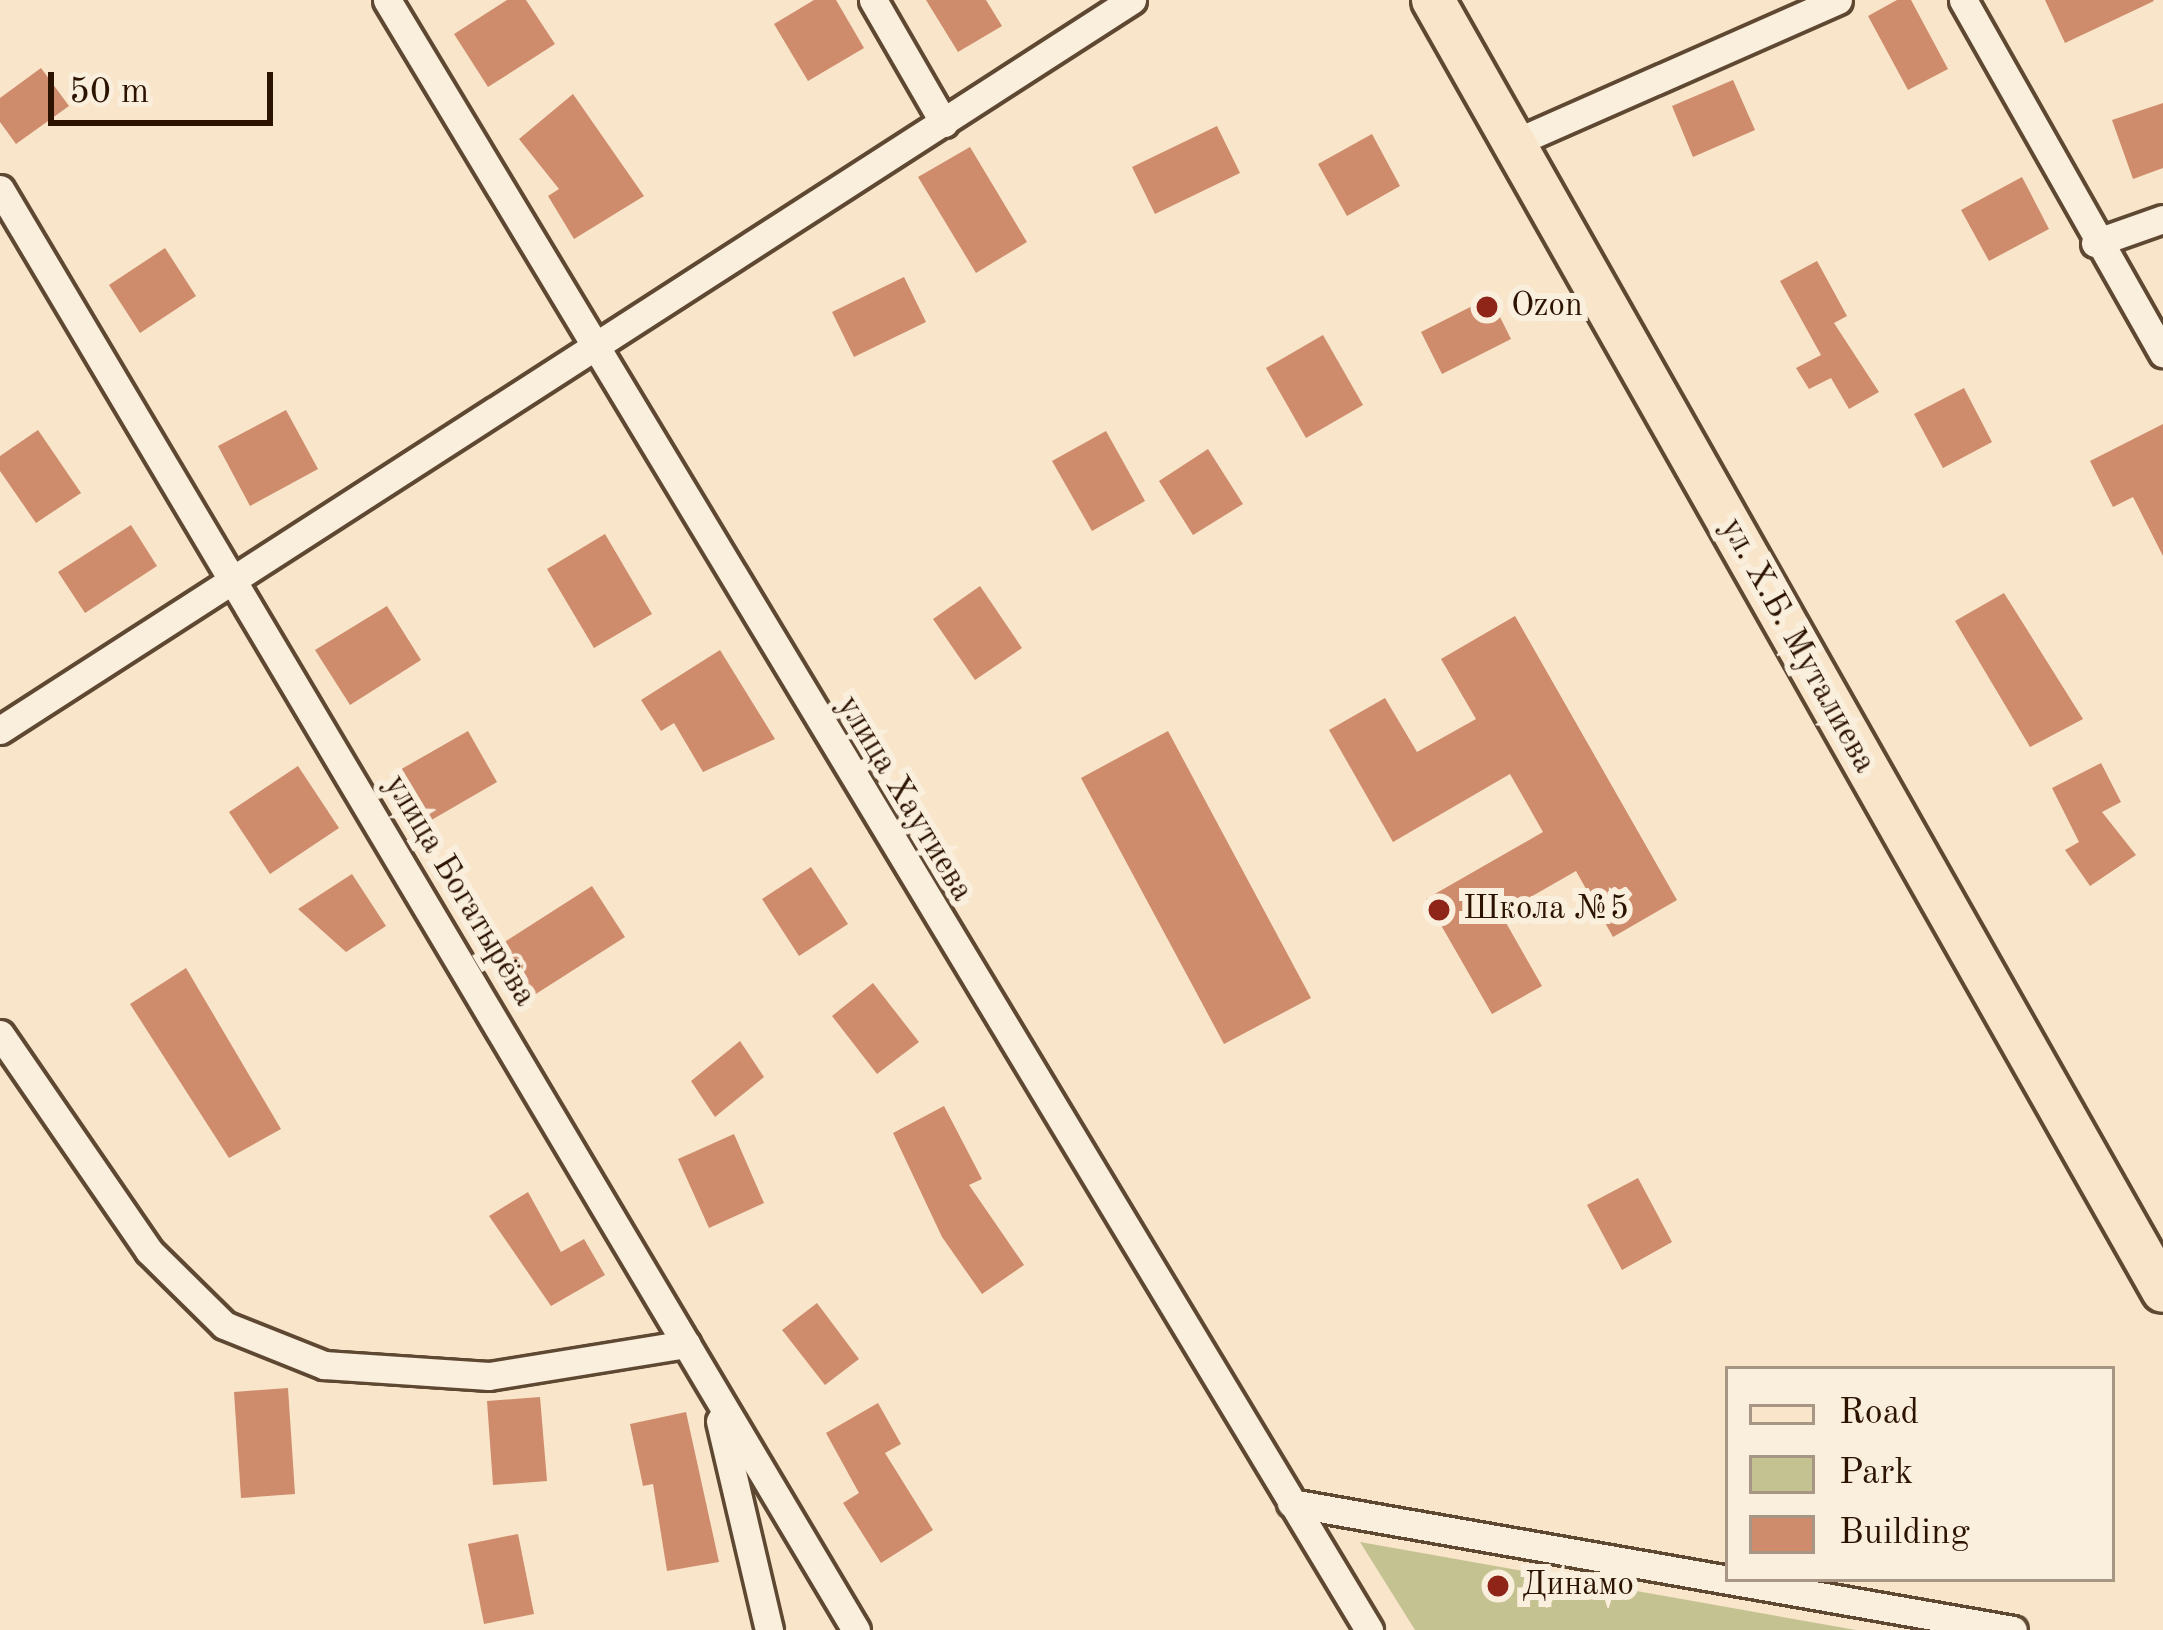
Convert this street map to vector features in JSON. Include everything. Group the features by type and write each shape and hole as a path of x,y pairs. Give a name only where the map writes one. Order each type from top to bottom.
{"main road":[{"name":"ул. Х.Б. Муталиева","path":"1433,0 2163,1291"}],"street":[{"name":"улица Хаутиева","path":"387,0 1369,1630"},
{"path":"873,0 944,123"},
{"path":"0,730 1132,0"},
{"path":"1514,143 1838,0"},
{"path":"1963,0 2095,243 2163,353"},
{"name":"улица Богатырёва","path":"0,189 856,1630"},
{"path":"2095,243 2163,219"},
{"path":"0,1034 149,1251 224,1324 324,1365 489,1376 686,1344"},
{"path":"714,1393 769,1630"},
{"path":"1291,1503 1725,1579"},
{"path":"1740,1582 2013,1630"}],"green space":[{"name":"Динамо","path":"1360,1542 1856,1630 1415,1630"}],"building":[{"path":"507,0 526,0 555,44 488,87 454,34"},
{"path":"814,0 836,0 864,48 808,81 774,24"},
{"path":"926,0 986,0 1002,26 958,52"},
{"path":"1897,0 1911,0 1948,69 1908,90 1868,16"},
{"path":"2045,0 2153,0 2154,1 2065,43"},
{"path":"41,68 69,106 16,144 0,122 0,98"},
{"path":"1733,80 1755,130 1693,157 1672,106"},
{"path":"573,94 644,196 574,239 548,196 559,189 519,139"},
{"path":"2163,103 2163,168 2133,179 2112,120"},
{"path":"1217,126 1240,173 1155,214 1132,167"},
{"path":"1372,134 1400,186 1347,216 1318,164"},
{"path":"970,147 1027,242 976,273 918,177"},
{"path":"2022,177 2049,229 1989,261 1961,210"},
{"path":"165,248 196,296 140,333 109,285"},
{"path":"1817,261 1847,316 1834,323 1879,392 1849,409 1831,378 1809,389 1796,368 1821,355 1780,281"},
{"path":"904,277 926,322 854,357 832,312"},
{"path":"1490,297 1511,339 1442,374 1421,332"},
{"path":"1323,335 1363,405 1306,438 1266,368"},
{"path":"1964,388 1992,442 1943,468 1914,414"},
{"path":"286,410 318,469 250,506 218,446"},
{"path":"2163,424 2163,556 2133,497 2113,507 2090,461"},
{"path":"38,430 81,493 36,523 0,471 0,456"},
{"path":"1106,431 1145,501 1092,531 1052,461"},
{"path":"1208,449 1243,504 1193,535 1159,481"},
{"path":"131,525 157,566 85,613 58,572"},
{"path":"605,534 652,614 594,648 547,569"},
{"path":"980,586 1022,648 975,680 933,619"},
{"path":"2004,593 2083,719 2030,747 1955,621"},
{"path":"387,606 421,660 350,705 315,650"},
{"name":"Школа №5","path":"1515,616 1677,900 1613,937 1576,871 1501,914 1542,986 1492,1014 1426,899 1543,832 1510,774 1393,842 1329,730 1385,698 1417,752 1476,719 1441,659"},
{"path":"720,650 775,739 703,772 674,723 661,731 641,700"},
{"path":"468,731 497,782 428,822 398,771"},
{"path":"1168,731 1311,998 1224,1044 1081,778"},
{"path":"2101,763 2121,802 2102,812 2136,855 2090,886 2065,850 2079,842 2052,788"},
{"path":"298,766 339,828 270,874 229,812"},
{"path":"811,867 848,924 799,956 762,899"},
{"path":"352,874 386,926 346,952 298,909"},
{"path":"592,886 625,937 528,999 495,948"},
{"path":"186,968 281,1129 229,1158 130,1004"},
{"path":"873,983 919,1042 877,1074 832,1016"},
{"path":"740,1041 764,1077 715,1117 691,1081"},
{"path":"944,1106 982,1179 969,1185 1024,1265 982,1294 942,1237 893,1133"},
{"path":"734,1134 764,1203 709,1228 678,1159"},
{"path":"1638,1178 1672,1242 1622,1270 1587,1205"},
{"path":"528,1192 561,1252 584,1239 605,1275 551,1306 489,1216"},
{"path":"817,1303 859,1359 825,1385 782,1330"},
{"path":"288,1388 295,1494 241,1498 234,1392"},
{"path":"540,1397 547,1481 493,1485 487,1401"},
{"path":"878,1403 901,1444 885,1453 933,1530 881,1563 843,1503 859,1493 826,1433"},
{"path":"686,1412 719,1562 667,1571 653,1484 643,1486 630,1424"},
{"path":"518,1534 534,1614 484,1624 468,1544"}],"place":[{"name":"Ozon","path":"1487,307"},
{"name":"Школа №5","path":"1439,910"},
{"name":"Динамо","path":"1498,1586"}]}
